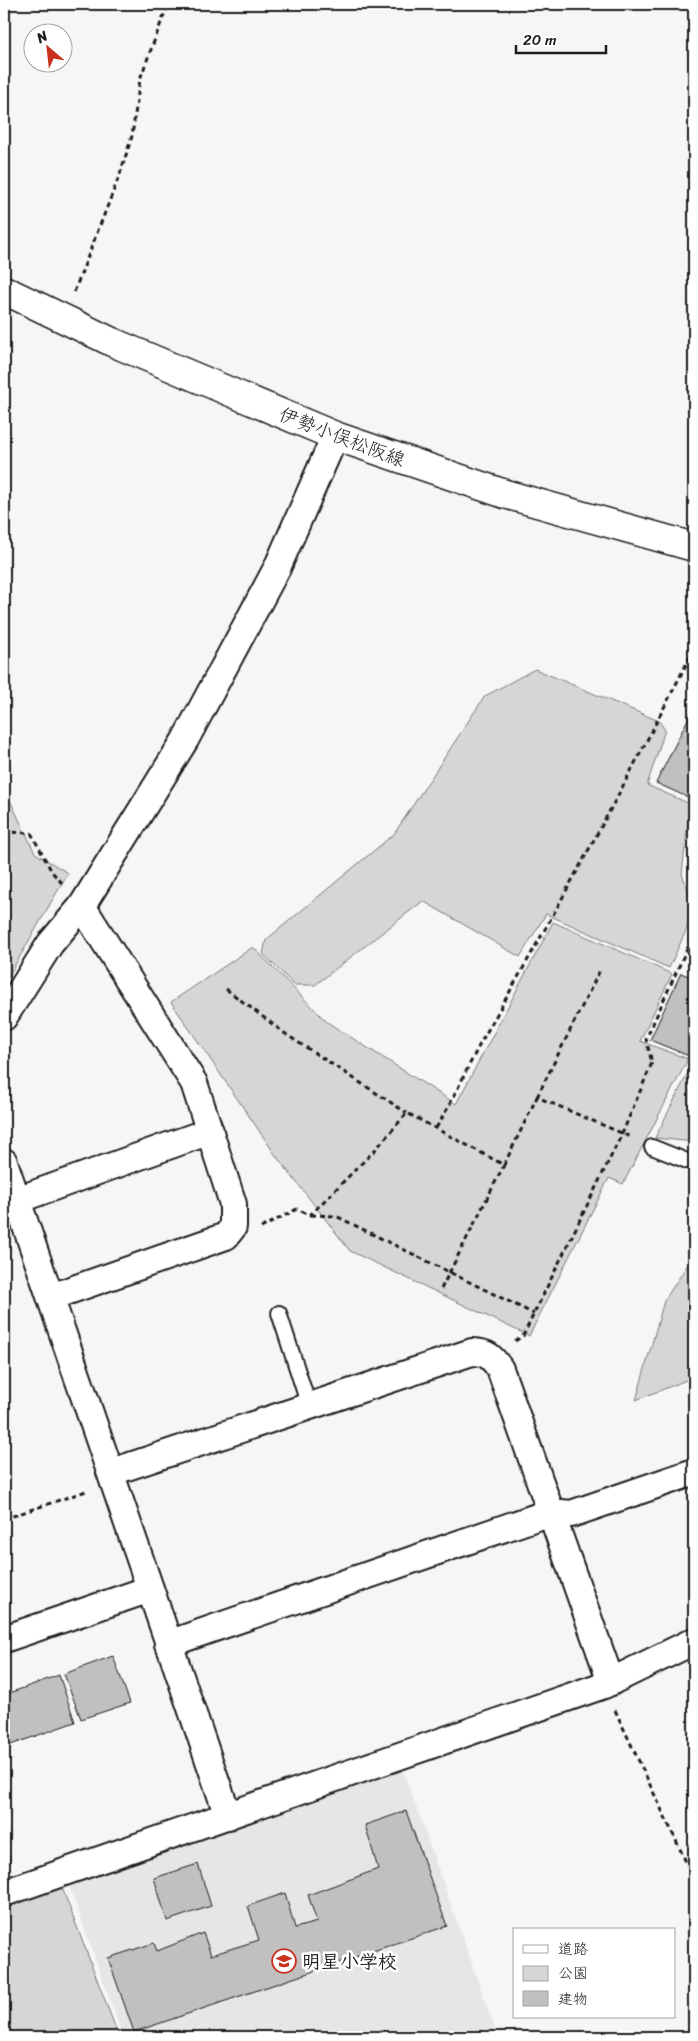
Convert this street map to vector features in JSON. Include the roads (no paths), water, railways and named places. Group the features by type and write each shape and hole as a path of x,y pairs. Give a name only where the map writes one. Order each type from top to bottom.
{"main road":[{"name":"伊勢小俣松阪線","path":"4,290 112,342 335,436 505,494 694,547"}],"street":[{"path":"4,1017 50,944 82,906 185,740 277,568 335,436"},
{"path":"51,1297 226,1236 233,1228 233,1204 194,1083 82,906"},
{"path":"17,1200 210,1131"},
{"path":"4,1162 228,1816"},
{"path":"113,1477 309,1406 472,1352 483,1352 492,1357 500,1369 552,1512 607,1684"},
{"path":"168,1644 552,1512 570,1514 694,1472"},
{"path":"4,1639 150,1589"},
{"path":"4,1893 607,1684 694,1641"}],"lane":[{"path":"652,1147 694,1162"},
{"path":"279,1313 309,1406"}],"place":[{"name":"明星小学校","path":"284,1961"}]}
